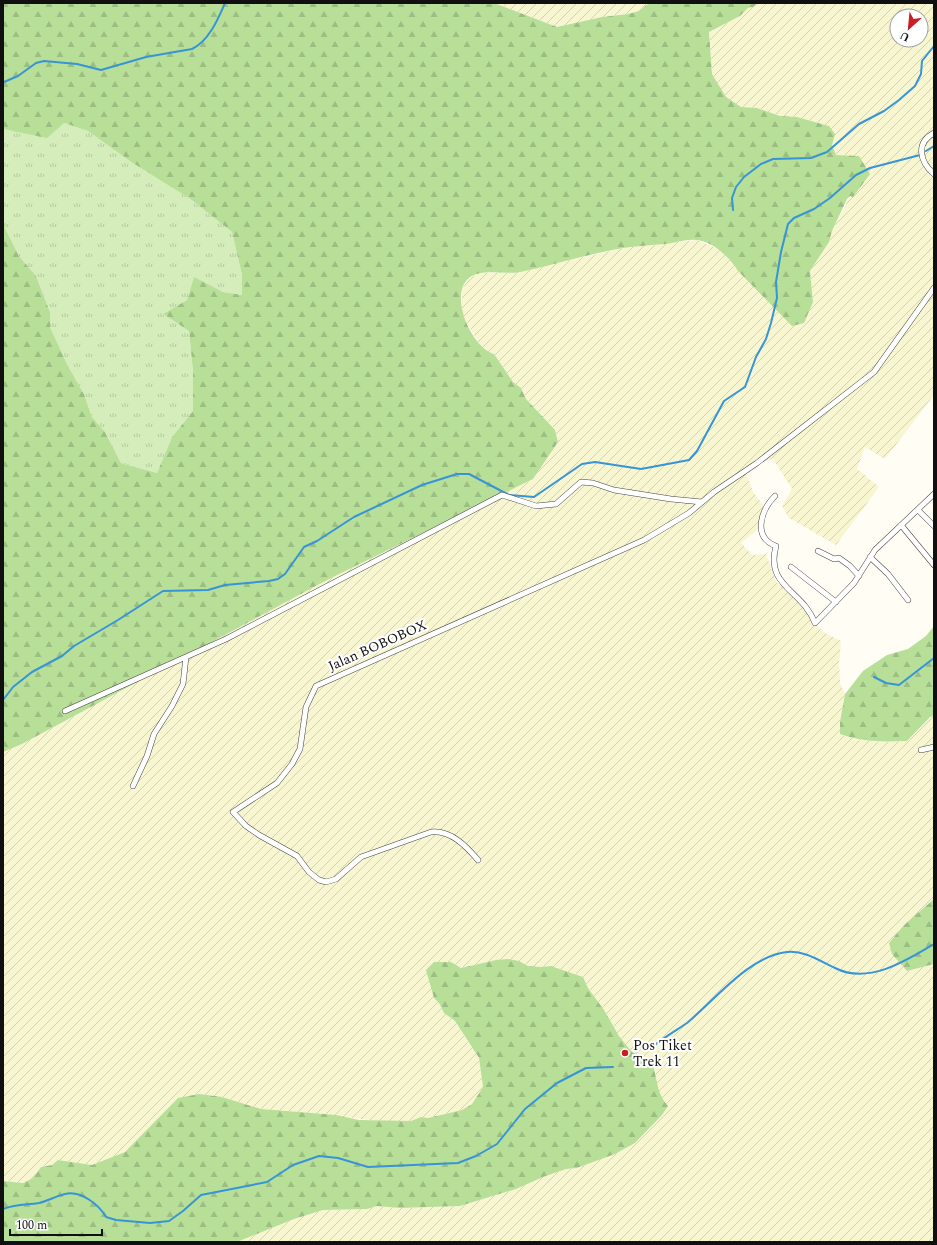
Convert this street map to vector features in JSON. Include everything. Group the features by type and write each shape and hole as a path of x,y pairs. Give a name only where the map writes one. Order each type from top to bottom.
{"street":[{"path":"934,133 926,137 921,150 922,158 934,174"},
{"name":"Jalan BOBOBOX","path":"478,860 468,849 452,837 441,831 431,832 361,857 336,879 326,882 319,880 309,872 297,856 246,826 233,812 276,783 292,764 300,749 306,707 316,686 644,540 689,513 757,463 874,372 934,288"},
{"path":"65,711 226,639 502,495 536,506 556,504 581,482 593,483 614,490 671,499 702,502"},
{"path":"775,496 763,511 761,525 764,538 770,544 776,546 774,556 775,573 780,581 807,607 815,623 859,576 870,557 883,541 934,494"},
{"path":"918,510 934,526"},
{"path":"901,525 934,565"},
{"path":"818,551 834,559 839,558 850,566 859,576"},
{"path":"870,557 888,574 908,600"},
{"path":"791,567 836,602"},
{"path":"133,786 147,756 154,734 179,694 180,688 183,684 186,657"},
{"path":"921,750 933,745"}],"shaded area":[{"path":"494,3 649,3 639,11 628,14 602,17 557,27"},
{"path":"759,3 934,3 934,395 885,459 865,447 857,469 879,487 836,545 789,518 782,506 792,489 773,459 744,467 753,492 763,505 758,529 741,543 752,555 766,554 776,582 794,595 823,632 841,641 839,663 840,683 845,694 840,722 840,734 855,739 884,742 907,741 930,717 934,716 934,899 904,925 889,943 907,971 934,964 934,1242 237,1242 294,1219 323,1210 367,1209 377,1206 400,1208 460,1206 516,1189 566,1169 577,1168 615,1154 635,1143 662,1115 663,1101 655,1080 656,1072 652,1061 632,1052 619,1036 604,1010 588,988 583,977 551,966 528,966 519,961 496,960 461,968 451,962 434,998 439,1003 444,1013 455,1021 479,1058 483,1087 472,1104 462,1110 428,1118 421,1117 411,1121 381,1121 261,1109 222,1097 178,1098 125,1152 92,1165 58,1160 52,1165 41,1167 33,1178 23,1183 3,1181 3,752 22,744 327,580 533,479 558,441 555,430 526,399 521,388 513,382 494,354 489,353 480,345 468,325 462,313 462,289 468,279 479,273 518,272 623,248 696,240 716,248 725,254 733,261 738,271 759,290 813,302 810,271 829,242 832,231 850,196 859,156 836,155 832,145 829,126 797,117 780,116 757,108 741,107 726,98 712,74 709,32 740,16 748,8"}],"green space":[{"path":"3,3 494,3 557,27 602,17 628,14 639,11 649,3 759,3 748,8 740,16 709,32 712,74 726,97 741,107 757,108 780,116 797,117 829,126 835,134 832,145 836,155 859,156 870,174 853,197 850,196 847,199 832,231 829,242 810,271 813,302 804,323 792,326 738,271 725,255 708,243 696,240 623,248 520,272 487,272 480,273 469,278 463,286 461,296 465,320 471,332 486,350 494,354 513,382 521,388 526,399 555,430 558,442 533,479 327,580 22,744 3,752 3,224 19,256 36,276 50,312 50,327 68,366 84,394 92,417 105,432 121,463 157,473 172,437 193,411 193,372 189,331 163,314 187,300 194,277 223,292 242,295 242,275 232,232 189,198 133,163 88,131 64,123 47,138 3,129"},
{"path":"64,123 88,131 189,198 232,232 242,275 242,295 223,292 194,278 187,300 163,314 189,331 193,372 193,411 172,437 157,473 121,463 105,432 92,417 84,394 68,366 50,327 50,312 36,276 19,256 3,224 3,129 13,131"},
{"path":"934,626 934,716 930,717 907,741 873,741 857,739 840,734 840,722 845,694 863,671 887,655 908,649 926,636"},
{"path":"934,899 934,964 907,971 892,954 889,943 904,925"},
{"path":"508,959 519,961 528,966 551,966 583,977 588,988 604,1010 619,1036 632,1052 652,1061 661,1096 668,1106 662,1115 635,1143 615,1154 577,1168 566,1169 516,1189 460,1206 400,1208 377,1206 367,1209 323,1210 294,1219 237,1242 3,1242 3,1181 23,1183 33,1178 41,1167 52,1165 58,1160 92,1165 125,1152 178,1098 199,1094 222,1097 261,1109 336,1115 359,1120 411,1121 421,1117 428,1118 462,1110 472,1104 483,1087 479,1058 455,1021 444,1013 439,1003 434,998 426,970 434,962 451,962 461,968 496,960"}],"waterway":[{"path":"4,82 18,76 36,63 44,61 77,64 101,70 146,57 192,49 203,41 208,35 225,3"},
{"path":"733,210 732,198 736,187 744,177 761,164 773,159 811,158 827,152 859,124 884,111 899,100 915,86 921,74 922,61 934,46"},
{"path":"926,151 934,146"},
{"path":"3,700 13,687 32,672 62,656 74,646 163,591 208,590 225,585 278,579 285,574 304,547 317,541 354,517 422,485 457,474 469,474 509,495 534,497 582,464 595,462 641,469 689,460 697,451 724,401 745,387 756,357 766,339 777,298 776,282 788,224 794,218 814,209 830,198 856,175 870,168 920,155"},
{"path":"874,677 886,683 899,685 934,658"},
{"path":"650,1049 698,1014 733,980 746,970 773,955 787,952 806,954 848,973 860,974 886,969 899,964 934,944"},
{"path":"3,1209 17,1205 39,1203 71,1193 83,1196 94,1203 106,1217 116,1220 150,1223 169,1221 201,1195 267,1182 293,1165 319,1156 338,1158 368,1167 458,1163 476,1156 497,1144 525,1109 557,1083 586,1068 613,1067"}],"place":[{"name":"Pos Tiket Trek 11","path":"625,1053"}]}
